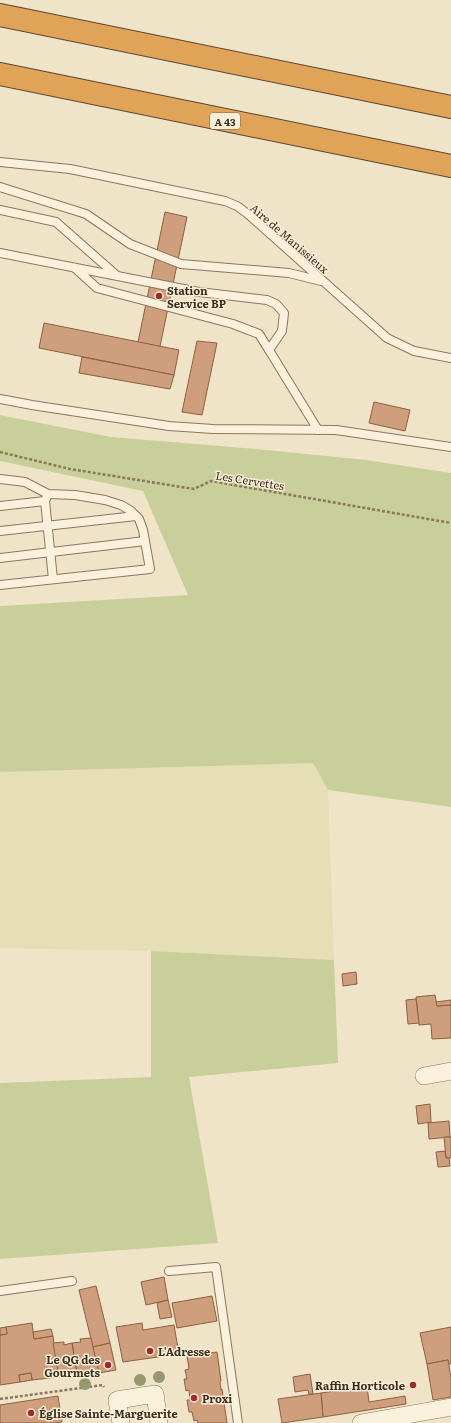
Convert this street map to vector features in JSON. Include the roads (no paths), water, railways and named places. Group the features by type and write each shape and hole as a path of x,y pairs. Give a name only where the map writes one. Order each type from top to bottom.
{"highway":[{"path":"0,15 451,107"},
{"name":"A 43","path":"0,74 451,166"}],"street":[{"path":"424,1076 451,1071"},
{"path":"121,1423 117,1400 155,1394 159,1423"},
{"path":"361,1423 451,1407"}],"lane":[{"name":"Aire de Manissieux","path":"0,162 70,169 225,201 237,206 248,214 387,338 414,351 451,358"},
{"path":"0,187 86,214 130,244 181,264 289,273 322,281"},
{"path":"0,210 56,222 116,276"},
{"path":"0,253 199,292 268,300 276,304 284,313 282,331 269,350"},
{"path":"75,268 97,288 233,324 259,334 318,430"},
{"path":"0,398 32,405 169,426 213,430 336,430 451,447"},
{"path":"0,479 25,482 46,497"},
{"path":"0,506 46,497 75,495 105,500 121,505 131,511 139,519 143,530 150,569 0,585"},
{"path":"46,497 53,579"},
{"path":"0,531 136,516"},
{"path":"0,558 145,541"},
{"path":"169,1271 216,1267 238,1423"},
{"path":"0,1291 72,1281"}],"place":[{"name":"Station Service BP","path":"159,296"},
{"name":"L'Adresse","path":"150,1351"},
{"name":"Le QG des Gourmets","path":"108,1365"},
{"name":"Raffin Horticole","path":"413,1385"},
{"name":"Proxi","path":"194,1398"},
{"name":"Église Sainte-Marguerite","path":"31,1413"}]}
